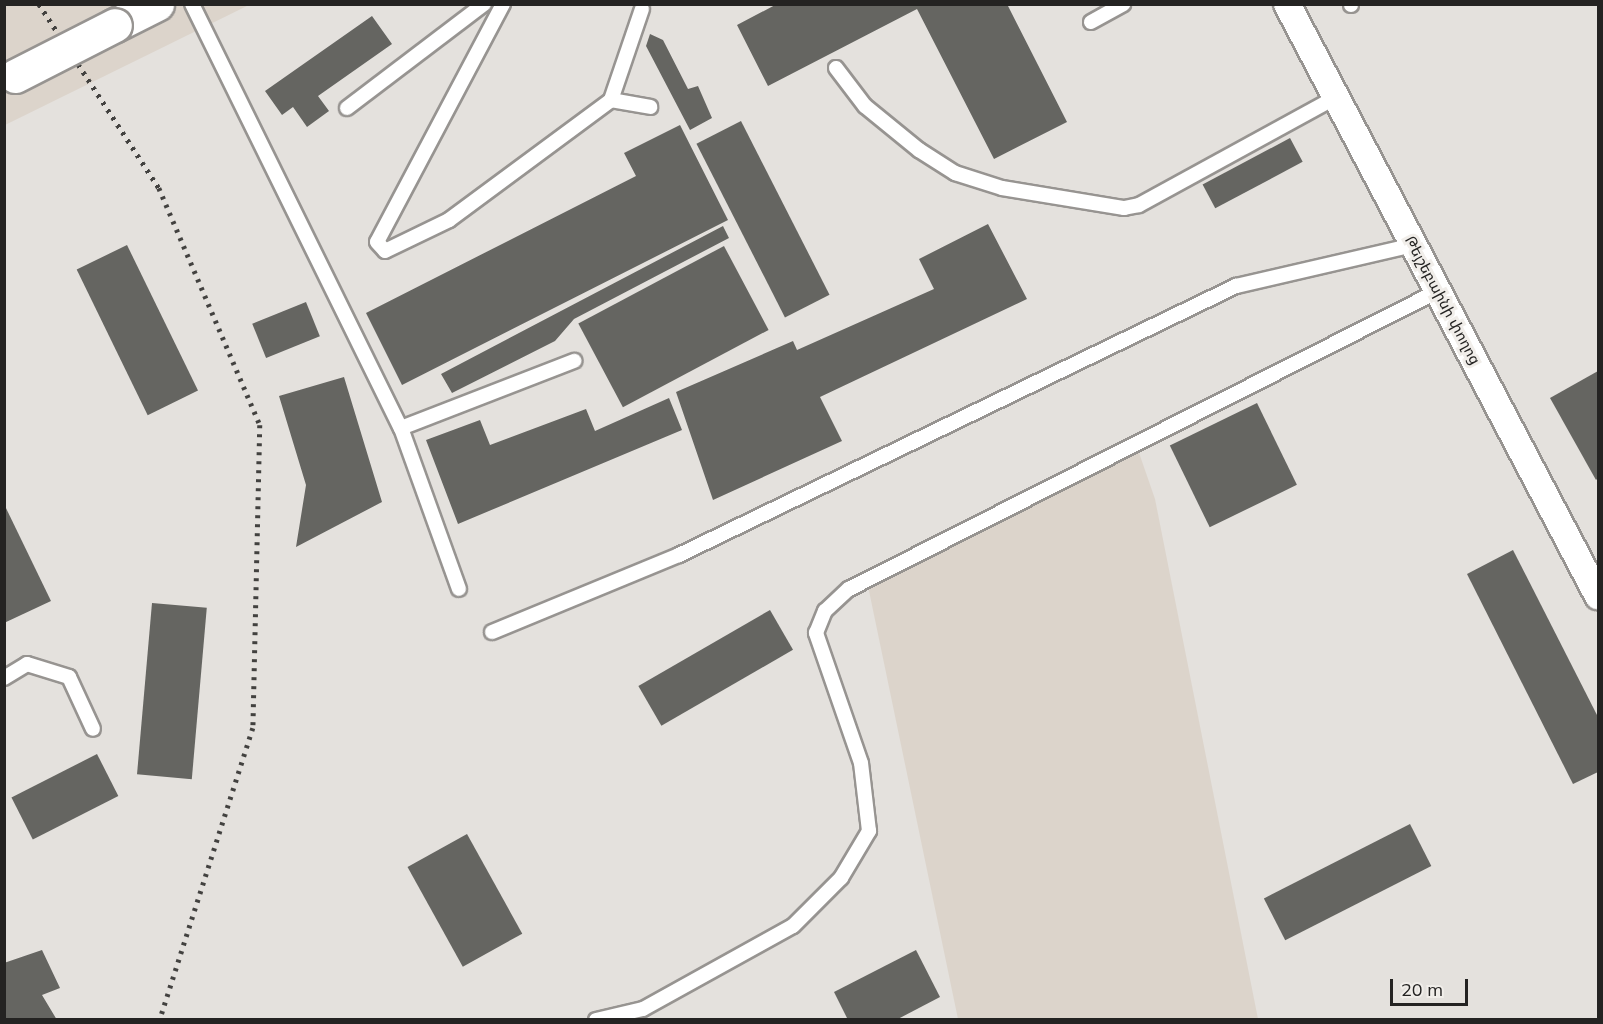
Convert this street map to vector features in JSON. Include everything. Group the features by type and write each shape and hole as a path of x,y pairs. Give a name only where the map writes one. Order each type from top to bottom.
{"street":[{"path":"8,80 157,4"},
{"name":"Թեյշեբաինի փողոց","path":"1287,4 1599,596"}],"lane":[{"path":"192,4 401,428 459,589"},
{"path":"347,108 484,4"},
{"path":"503,4 379,246 385,251 449,220 611,100 642,9"},
{"path":"1091,22 1123,4"},
{"path":"836,68 865,106 919,150 955,173 1002,188 1124,208 1139,205 1336,97"},
{"path":"611,100 650,107"},
{"path":"492,632 680,555 1236,285 1414,245"},
{"path":"596,1020 643,1009 793,926 841,878 869,831 861,763 816,633 825,611 849,589 1438,291"},
{"path":"401,428 574,361"},
{"path":"4,678 27,664 69,677 93,729"}],"shaded area":[{"path":"5,5 249,5 5,125"},
{"path":"1137,447 1155,499 1258,1019 958,1019 868,586"}],"building":[{"path":"777,4 1007,4 1067,122 994,159 917,9 768,86 737,25"},
{"path":"372,16 392,44 318,96 329,111 307,127 293,107 282,115 265,91"},
{"path":"650,34 663,40 688,89 698,86 712,118 690,130 646,46"},
{"path":"741,121 830,295 785,317 696,144"},
{"path":"680,125 728,220 402,385 366,313 636,176 624,153"},
{"path":"1290,138 1303,162 1215,208 1203,184"},
{"path":"988,224 1027,299 820,397 842,441 713,500 676,392 793,341 797,350 934,289 919,259"},
{"path":"723,226 729,238 574,319 555,341 452,393 441,374"},
{"path":"127,245 198,391 148,415 77,270"},
{"path":"724,246 769,330 623,407 578,323"},
{"path":"306,302 320,336 266,358 252,324"},
{"path":"1598,371 1598,478 1596,480 1550,398"},
{"path":"344,377 382,502 296,547 306,485 279,396"},
{"path":"669,398 682,430 458,524 426,440 480,420 490,445 586,409 595,431"},
{"path":"1257,403 1297,485 1210,527 1170,446"},
{"path":"4,504 51,601 4,623"},
{"path":"1513,550 1598,717 1598,772 1573,784 1467,574"},
{"path":"152,603 207,608 192,779 137,774"},
{"path":"770,610 793,650 661,726 638,686"},
{"path":"97,754 118,796 33,839 11,798"},
{"path":"1410,824 1431,866 1285,940 1264,898"},
{"path":"467,834 522,934 463,967 408,867"},
{"path":"42,950 60,988 42,995 57,1020 4,1020 4,963"},
{"path":"916,950 940,997 896,1020 848,1020 834,992"}],"railway":[{"path":"39,4 159,188 260,425 253,728 160,1020"}]}
